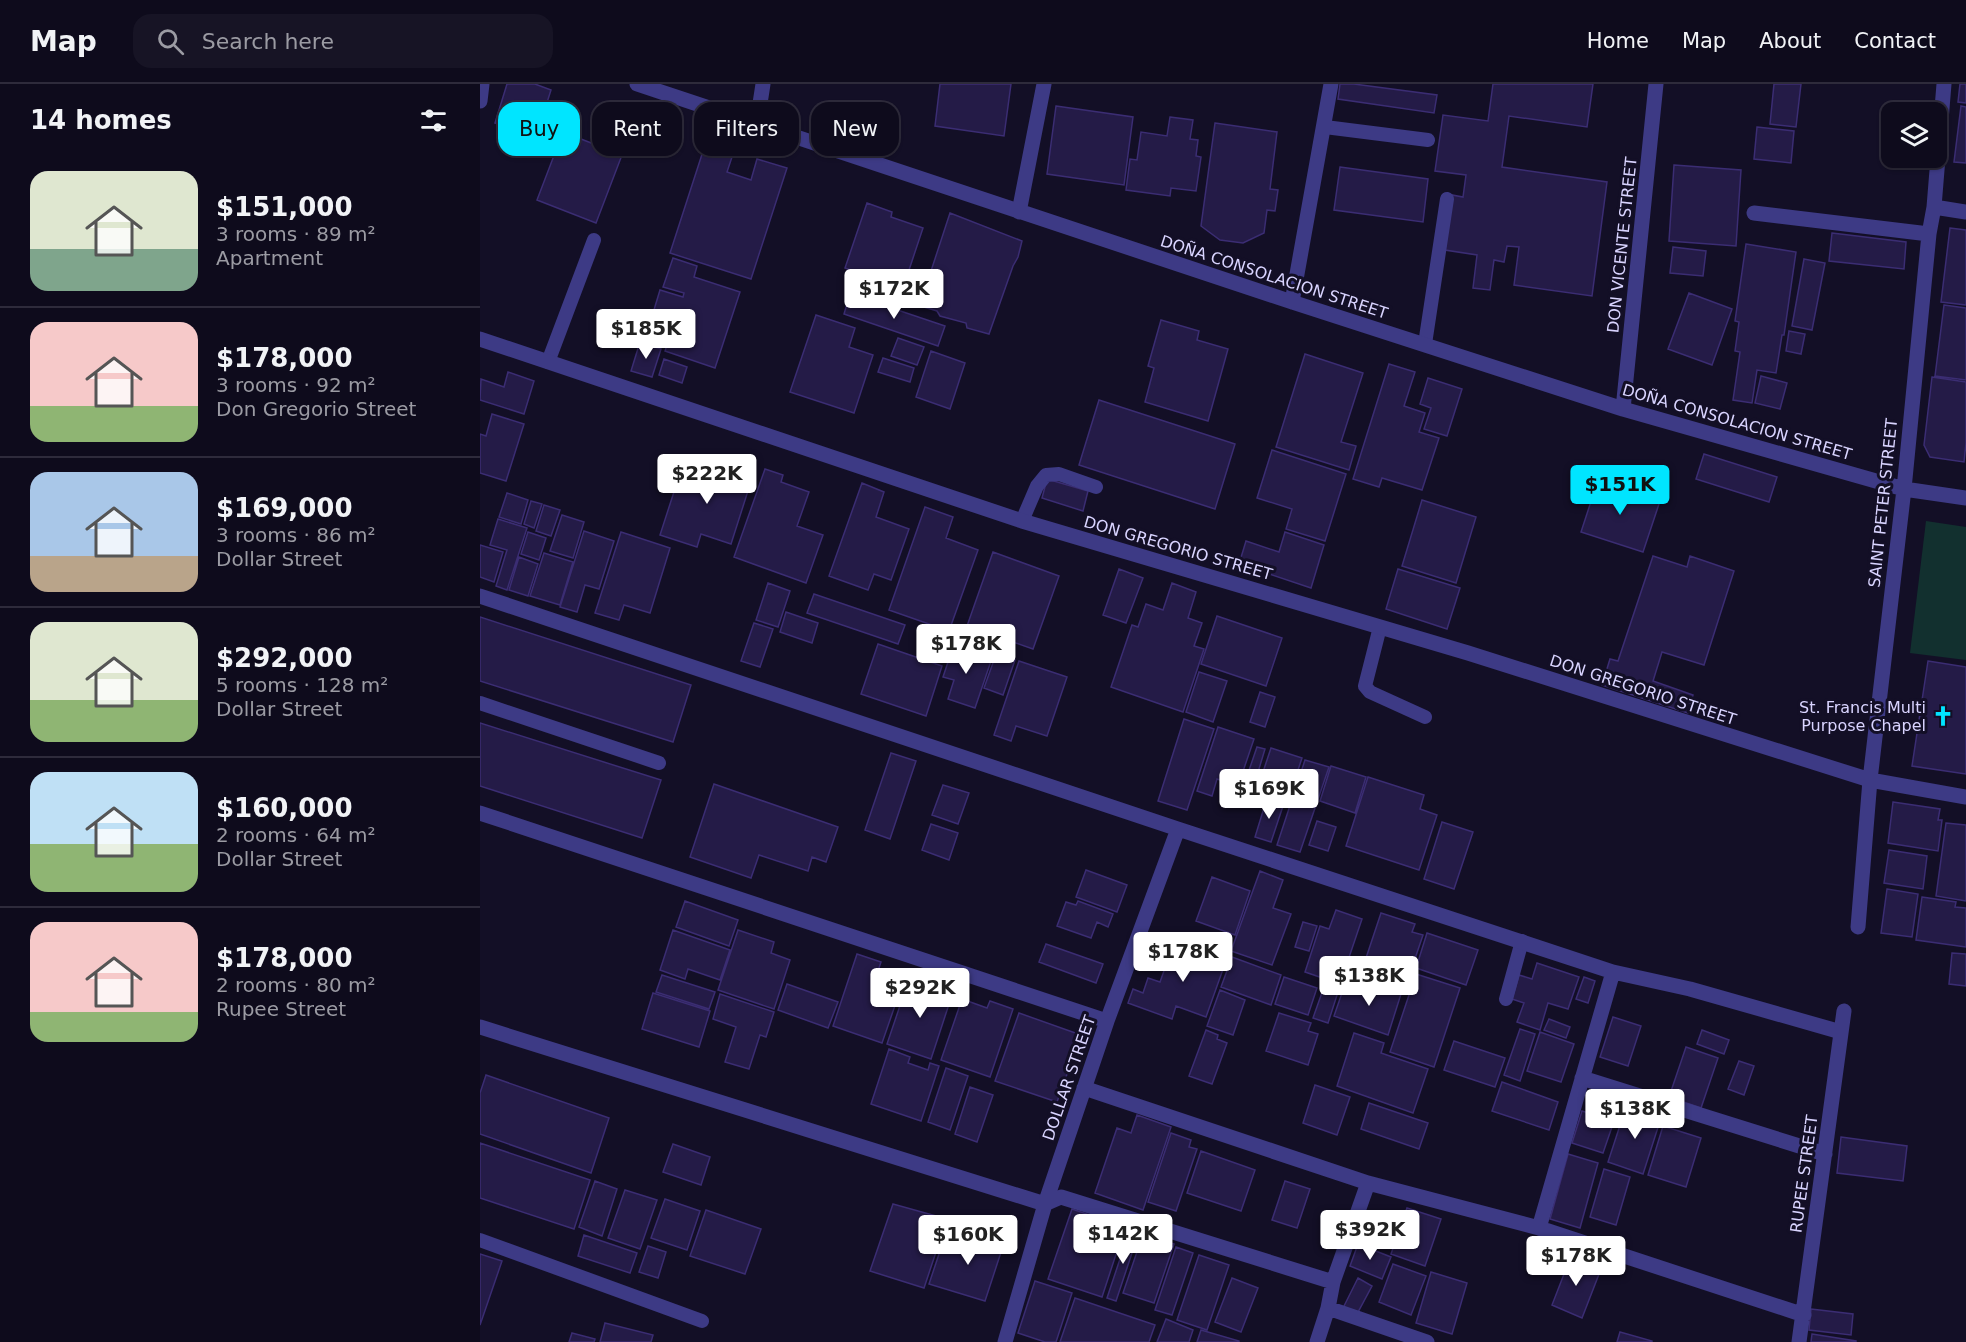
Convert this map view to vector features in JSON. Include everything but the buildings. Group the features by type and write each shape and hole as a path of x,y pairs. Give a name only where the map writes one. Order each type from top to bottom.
{"street":[{"path":"480,101 482,84"},
{"name":"DOÑA CONSOLACION STREET","path":"638,84 694,102"},
{"path":"760,102 763,84"},
{"path":"1020,212 1044,84"},
{"path":"1292,302 1331,84"},
{"name":"DON VICENTE STREET","path":"1623,409 1656,84"},
{"name":"SAINT PETER STREET","path":"1858,927 1870,780 1904,489 1929,234 1934,207 1944,84"},
{"name":"DOÑA CONSOLACION STREET","path":"799,137 1292,302 1623,409 1904,489 1966,498"},
{"path":"1934,207 1966,212"},
{"path":"1754,213 1929,234"},
{"name":"DON GREGORIO STREET","path":"480,339 1022,521 1380,627 1870,780 1966,796"},
{"path":"480,597 1613,972 1690,989 1841,1032"},
{"path":"480,813 1107,1021"},
{"name":"DOLLAR STREET","path":"1005,1342 1044,1204 1107,1021 1178,829"},
{"path":"1539,1228 1613,972"},
{"name":"RUPEE STREET","path":"1799,1342 1844,1011"},
{"path":"480,1027 1044,1204 1061,1197 1333,1282"},
{"path":"1582,1078 1825,1154"},
{"path":"1084,1088 1368,1183 1539,1228 1804,1315"},
{"path":"1317,1342 1328,1308 1333,1282 1368,1183"},
{"path":"1328,1308 1427,1342"}],"lane":[{"path":"1325,127 1428,140"},
{"path":"1425,344 1447,199"},
{"path":"548,362 594,240"},
{"path":"1022,521 1037,486 1046,474 1059,474 1096,487"},
{"path":"1380,627 1365,686 1370,692 1425,717"},
{"path":"480,703 659,763"},
{"path":"1506,999 1522,941"},
{"path":"480,1240 702,1321"}],"green space":[{"path":"1926,521 1966,527 1966,660 1910,653"}],"place":[{"name":"St. Francis Multi Purpose Chapel","path":"1943,716"}]}
